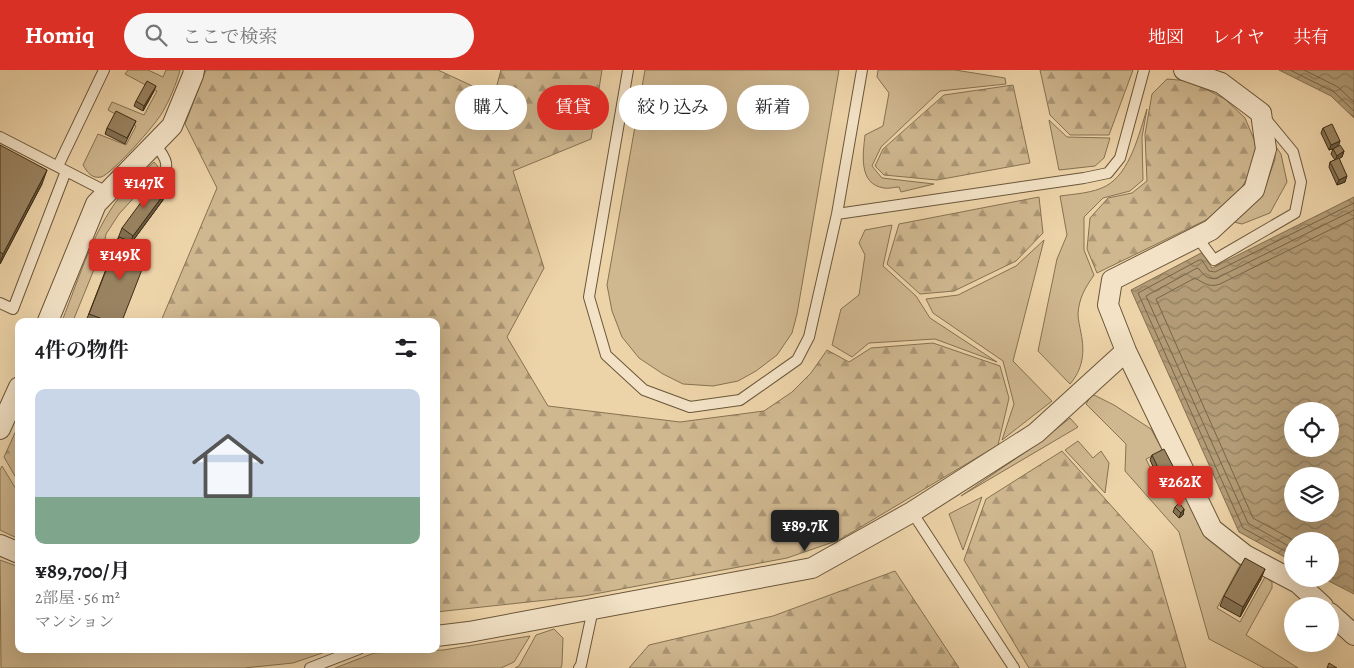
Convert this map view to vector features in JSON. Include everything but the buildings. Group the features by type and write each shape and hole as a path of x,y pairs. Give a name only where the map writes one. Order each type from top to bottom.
{"street":[{"path":"49,318 96,204 172,126 194,70"},
{"path":"1184,70 1221,83 1261,113 1266,150 1254,190 1212,230 1112,280 1108,304 1126,351 1212,529 1245,555 1298,583 1313,597"},
{"path":"440,636 469,632 812,568 912,512 1036,433 1126,351"},
{"path":"0,428 15,396"},
{"path":"0,545 15,551"},
{"path":"1339,621 1354,635"}],"lane":[{"path":"0,303 13,310 62,168 104,70"},
{"path":"628,70 589,297 606,355 644,390 690,407 740,400 797,360 808,336 837,214 862,70"},
{"path":"837,214 1108,173 1120,158 1144,70"},
{"path":"1197,237 1214,260 1295,213 1301,182 1293,152 1261,113"},
{"path":"0,137 107,192"},
{"path":"155,144 165,157 167,167 164,177 159,184"},
{"path":"912,512 1014,668"},
{"path":"579,668 593,609"},
{"path":"310,668 349,653"}],"green space":[{"path":"128,70 148,70 163,77 166,70 180,70 168,102 151,127 107,174 95,177 83,165 98,134 126,145 136,126 108,110 112,102 144,115 157,91 125,74"},
{"path":"206,70 438,70 470,85 455,85 455,130 527,130 527,85 497,85 501,70 602,70 600,85 537,85 537,130 592,130 591,139 513,171 544,268 507,337 548,406 680,422 764,411 792,392 811,373 827,350 849,362 871,348 933,343 1000,366 1009,398 998,445 839,540 787,558 584,596 440,612 440,318 162,318 217,188 185,124"},
{"path":"645,70 839,70 797,314 792,333 777,355 756,371 738,381 713,386 683,384 663,374 639,358 622,337 612,311 607,285 634,130 727,130 727,85 642,85"},
{"path":"878,70 955,70 1005,78 1006,84 940,91 881,147 872,166 882,178 934,184 901,192 899,187 886,188 870,181 864,167 865,135 883,126 889,93 877,77"},
{"path":"1040,70 1133,70 1109,135 1070,135 1050,115"},
{"path":"1167,79 1190,81 1225,99 1245,118 1256,144 1253,169 1237,195 1208,219 1097,273 1087,249 1090,218 1108,198 1132,193 1147,181 1145,134 1152,94"},
{"path":"1013,85 1030,163 937,180 884,175 875,166 883,149 944,95"},
{"path":"1147,109 1142,137 1143,180 1130,191 1103,198 1084,217 1084,250 1094,275 1081,298 1078,316 1083,354 1078,372 1070,384 1038,351 1057,259 1067,235 1060,196 1095,190 1106,186 1114,180 1133,152"},
{"path":"1049,120 1067,137 1110,138 1104,158 1095,166 1059,170"},
{"path":"1274,144 1281,154 1287,182 1270,213 1242,224 1234,222 1238,214 1267,182 1275,159"},
{"path":"154,162 160,169 119,214 106,234 104,245 74,318 63,318 96,235 115,203 126,189"},
{"path":"1039,197 1043,233 1016,261 954,291 920,294 887,264 899,224"},
{"path":"892,225 883,266 916,296 930,318 997,362 935,339 869,343 852,357 832,345 841,309 859,295 865,255 859,243 865,230"},
{"path":"1044,240 1013,361 1052,401 1002,440 1014,404 1003,361 933,313 926,299 958,295 1016,266"},
{"path":"1092,394 1114,405 1151,429 1163,451 1146,459 1159,486 1176,479 1201,528 1240,565 1217,608 1240,622 1265,577 1272,582 1272,588 1246,635 1298,668 1264,668 1209,639 1179,532 1125,471 1126,444 1086,404"},
{"path":"1070,418 1078,427 961,496 1040,442"},
{"path":"15,433 15,476 4,457"},
{"path":"1078,441 1093,458 1101,451 1109,463 1105,493 1065,450"},
{"path":"1062,451 1152,551 1186,668 1029,668 964,560 986,499"},
{"path":"2,466 15,487 15,537 0,530 0,470"},
{"path":"982,497 963,550 949,514"},
{"path":"0,560 15,566 15,653 322,653 293,663 244,668 1,668"},
{"path":"895,571 959,668 629,668 649,645 773,616"},
{"path":"554,629 563,638 561,668 515,668 519,666 536,635"},
{"path":"530,636 514,662 501,668 335,668 374,653 440,653 440,650"}],"water":[{"path":"1279,70 1354,70 1354,118 1331,96"},
{"path":"1354,197 1354,594 1339,586 1339,532 1284,532 1284,557 1239,532 1131,290 1203,252 1212,268"}]}
